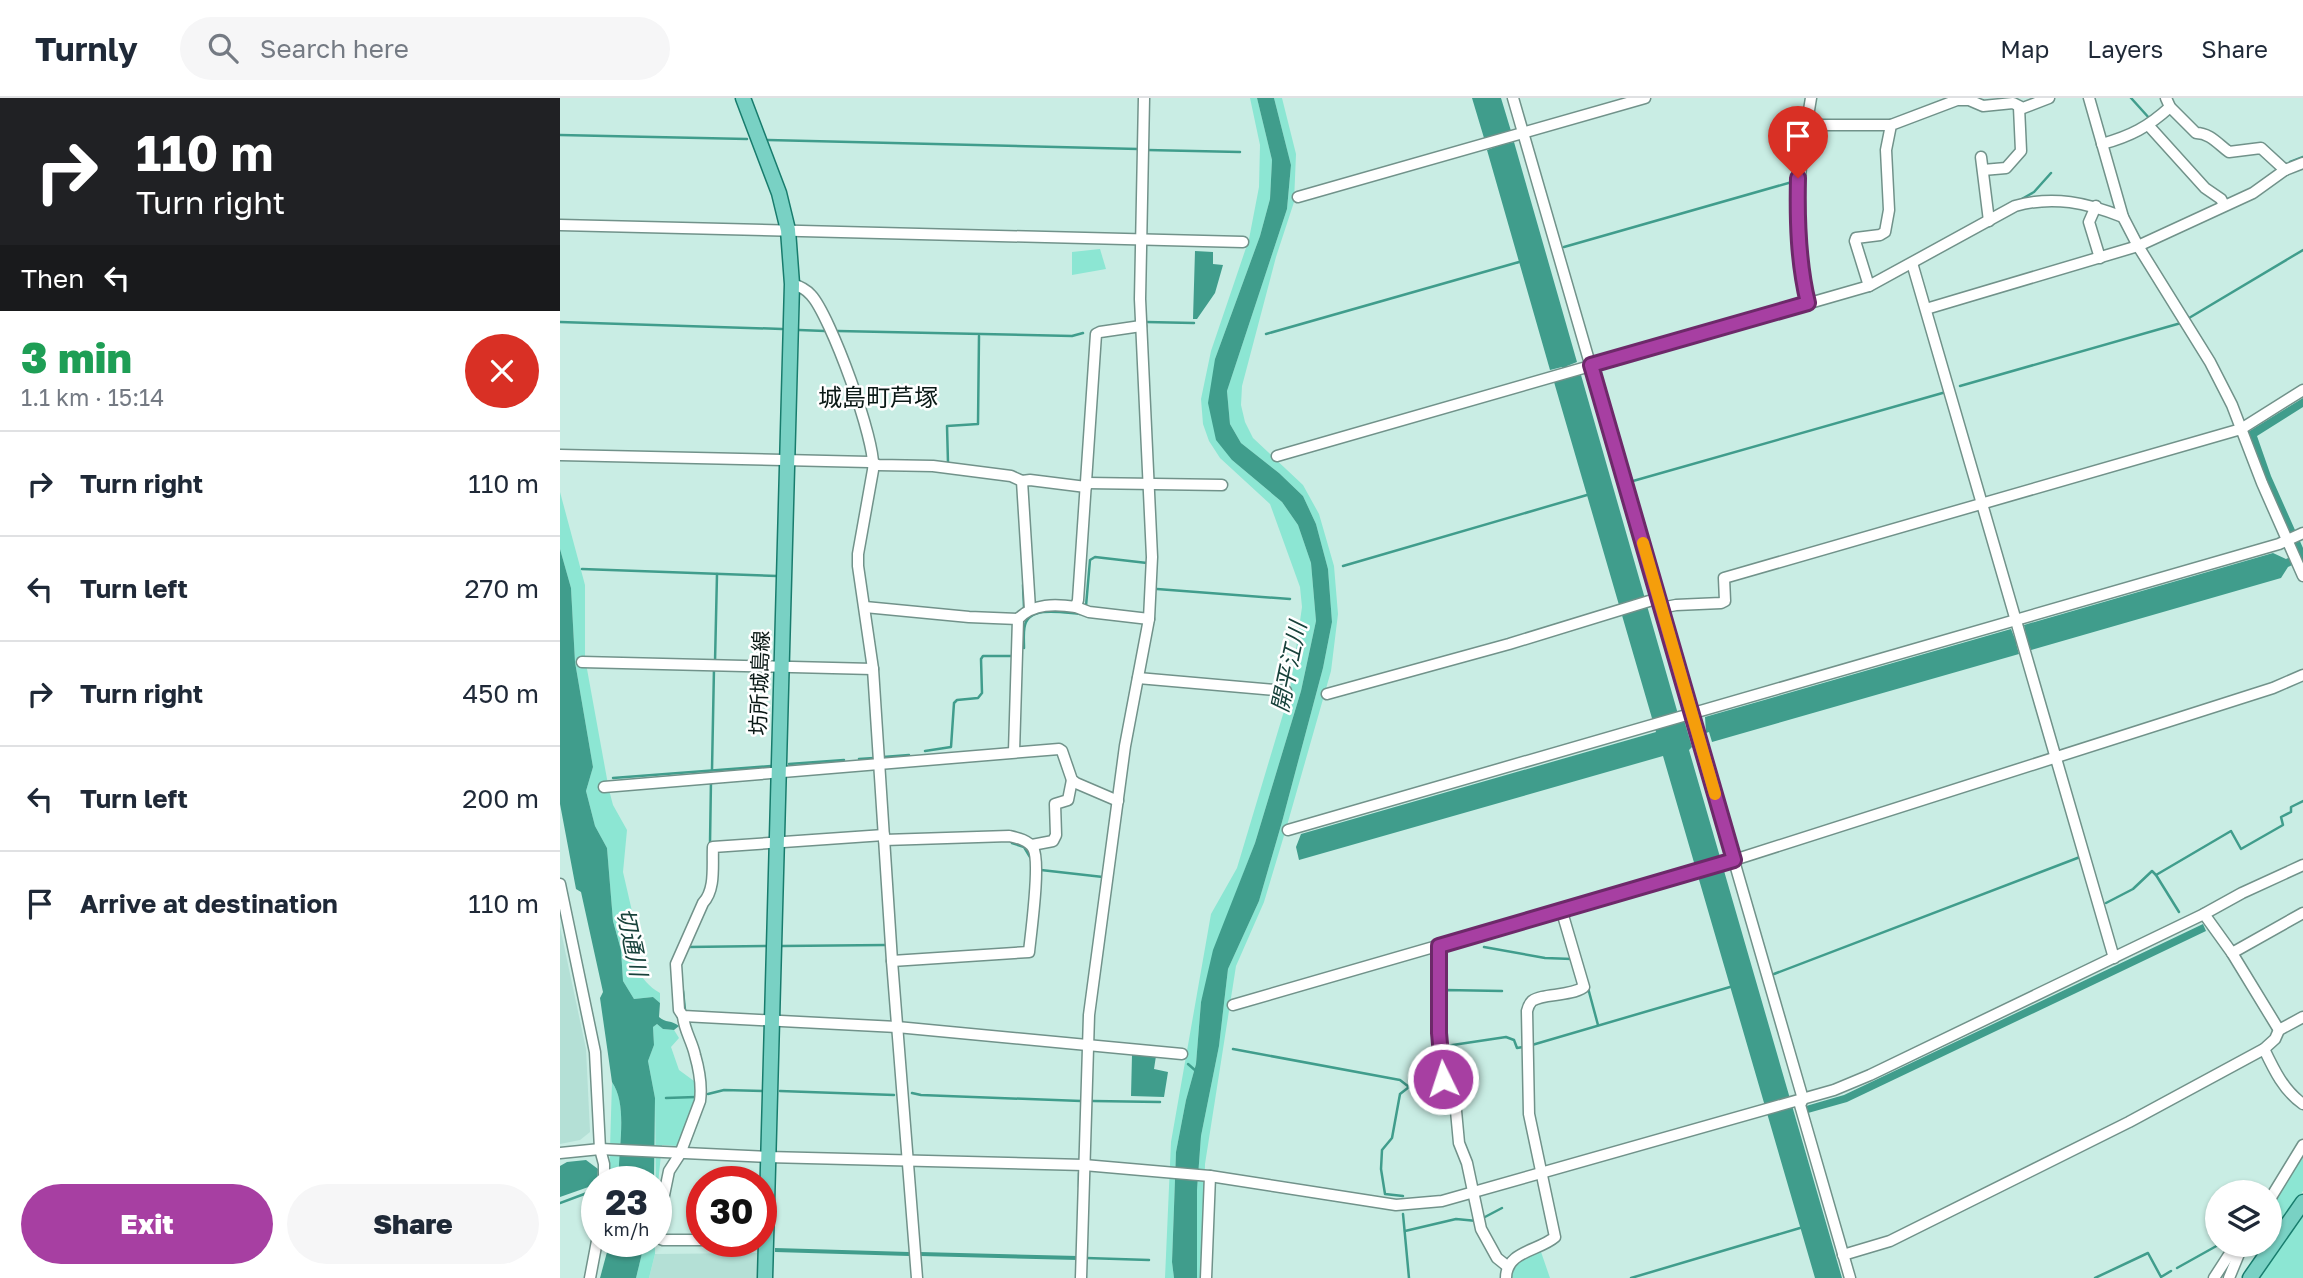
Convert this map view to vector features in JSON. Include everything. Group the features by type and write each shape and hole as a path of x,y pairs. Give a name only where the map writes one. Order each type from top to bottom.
{"main road":[{"name":"坊所城島線","path":"743,98 779,193 788,230 792,284 767,1166"},
{"path":"2250,1278 2303,1202"},
{"name":"坊所城島線","path":"765,1257 765,1278"}],"street":[{"path":"1081,1278 1087,1044 1118,801 1149,619 1152,557 1141,326 1144,98"},
{"path":"1513,98 1591,365 1656,603 1692,714 1729,862 1850,1278"},
{"path":"1298,197 1645,98"},
{"path":"1808,303 1802,279 1797,214 1798,178 1811,98"},
{"path":"1806,125 1891,125 1957,99 1989,106 2013,103 2019,107 2027,107 2049,98"},
{"path":"2089,98 2123,217 2210,362 2303,576"},
{"path":"2102,144 2123,139 2149,126 2168,102 2191,129 2213,138 2229,152 2261,148 2285,170"},
{"path":"1983,170 2006,168 2021,151 2019,107"},
{"path":"1869,286 1854,241 1885,232 1889,210 1886,150 1891,125"},
{"path":"2149,126 2224,205"},
{"path":"1981,158 1989,221"},
{"path":"1926,309 2138,246 2260,188 2285,170 2303,163"},
{"path":"1277,456 1869,286 2015,206 2036,201 2077,201 2123,217"},
{"path":"2095,206 2089,222 2100,258"},
{"path":"560,225 1243,242"},
{"path":"1912,263 2114,958"},
{"path":"792,284 811,295 828,322 870,434 874,464 858,554 859,579 873,669 917,1278"},
{"path":"1076,607 1082,569 1096,334 1141,326"},
{"path":"1327,694 1509,644 1615,611 1656,603 1721,603 1724,601 1724,578 2241,429 2303,390"},
{"path":"560,454 933,466 1011,476 1022,481 1086,485 1222,485"},
{"path":"1022,481 1030,608"},
{"path":"1289,830 2017,620 2302,534"},
{"path":"865,607 1018,619 1030,608 1055,606 1149,619"},
{"path":"1014,752 1018,619"},
{"path":"582,662 873,669"},
{"path":"1233,1005 1729,862 2273,688 2303,676"},
{"path":"1138,678 1286,691"},
{"path":"604,787 1059,749 1068,765 1072,780 1068,800 1055,804 1056,835 1053,841 1032,845"},
{"path":"1072,780 1118,801"},
{"path":"672,1166 680,1154 700,1101 701,1091 695,1054 679,1010 676,964 703,903 709,897 713,846 884,837 996,835 1024,840 1032,845 1037,869 1029,952 892,961"},
{"path":"560,1153 604,1150 1084,1165 1208,1176 1396,1205 1442,1201 1798,1100 1870,1075 2204,914 2242,892 2303,865"},
{"path":"560,884 595,1052 604,1166"},
{"path":"1505,1275 1516,1258 1555,1237 1528,1102 1527,1012 1529,1003 1534,1000 1567,995 1584,987 1562,912"},
{"path":"2232,953 2303,913"},
{"path":"2204,914 2232,953 2279,1030"},
{"path":"1439,946 1442,1076 1455,1100 1459,1143 1474,1192 1481,1229 1505,1275"},
{"path":"683,1016 897,1027 1182,1054"},
{"path":"1843,1255 1902,1235 2129,1122 2264,1049 2275,1039 2279,1030 2303,1017"},
{"path":"2264,1049 2288,1092 2303,1104"},
{"path":"2282,1180 2303,1145"},
{"path":"1206,1278 1208,1176"},
{"path":"590,1278 594,1257"},
{"path":"2214,1278 2228,1257"},
{"path":"2229,1278 2238,1257"}],"shaded area":[{"path":"1250,98 1257,98 1272,160 1270,199 1260,236 1215,359 1232,460 1282,502 1298,525 1311,563 1316,621 1301,691 1255,843 1235,895 1201,1002 1196,1064 1176,1152 1172,1262 1174,1278 1165,1278 1171,1142 1211,914 1237,868 1290,691 1302,607 1300,587 1270,504 1220,458 1209,441 1203,424 1201,399 1211,351 1249,239 1259,187 1260,145"},
{"path":"1257,98 1274,98 1291,165 1287,209 1227,391 1230,424 1241,443 1303,496 1316,524 1328,569 1332,622 1323,668 1259,901 1228,969 1219,1046 1201,1136 1197,1190 1197,1278 1174,1278 1172,1262 1176,1152 1196,1064 1201,1002 1213,950 1255,843 1301,691 1316,621 1311,563 1298,525 1282,502 1232,460 1216,440 1208,403 1215,359 1260,236 1270,199 1272,160"},
{"path":"1274,98 1282,98 1296,154 1294,202 1276,257 1242,386 1241,405 1253,438 1303,485 1319,514 1334,566 1338,614 1331,671 1286,829 1264,902 1236,966 1205,1164 1203,1278 1197,1278 1197,1190 1201,1136 1219,1046 1228,969 1259,901 1323,668 1332,622 1328,569 1316,524 1303,496 1241,443 1230,424 1227,391 1287,209 1291,165"},
{"path":"1472,98 1501,98 1511,131 1502,134 1505,144 1514,142 1577,362 1567,366 1570,377 1581,375 1680,721 1684,720 1692,747 1689,750 1842,1278 1815,1278 1663,756 1299,860 1296,847 1301,834 1656,732 1554,382 1566,379 1562,367 1550,370 1487,150 1498,146 1495,136 1484,138"},
{"path":"1100,249 1106,269 1072,275 1072,252"},
{"path":"1195,251 1213,252 1213,264 1223,265 1215,293 1197,319 1193,319"},
{"path":"2303,398 2303,407 2257,436 2271,476 2303,548 2303,565 2301,561 2288,567 2281,578 2031,650 2027,640 2016,643 2019,654 1712,742 1709,732 1706,733 1705,717 2011,629 2015,639 2026,635 2024,625 2273,553 2286,559 2297,554 2264,479 2248,432"},
{"path":"560,492 585,585 585,658 609,790 613,805 627,830 623,872 634,920 626,934 637,968 646,982 660,993 660,1003 653,997 634,999 623,981 621,950 613,921 607,848 595,826 586,791 593,767 575,662 571,588 560,549"},
{"path":"560,549 571,588 575,662 593,767 586,791 595,826 607,848 613,921 621,950 623,981 634,999 653,997 660,1003 659,1017 679,1026 674,1030 663,1029 657,1024 653,1027 654,1045 648,1061 655,1098 654,1166 619,1166 620,1104 612,1082 600,998 603,992 581,892 576,889 560,804"},
{"path":"2203,924 2206,931 1847,1102 1808,1113 1806,1106 1844,1095"},
{"path":"560,927 586,1049 590,1132 580,1140 560,1144"},
{"path":"657,1024 663,1029 674,1030 679,1038 671,1047 679,1070 694,1081 696,1103 677,1146 662,1145 660,1166 656,1166 655,1098 648,1061 654,1045 653,1027"},
{"path":"1132,1055 1156,1056 1154,1069 1168,1072 1164,1097 1131,1096"},
{"path":"612,1082 620,1104 621,1130 619,1166 609,1166"},
{"path":"2303,1154 2303,1191 2282,1223 2282,1188"},
{"path":"586,1160 594,1166 581,1166 581,1190 560,1197 560,1166 567,1162"},
{"path":"2303,1213 2303,1278 2259,1278 2273,1257 2282,1257 2282,1244"},
{"path":"777,1248 909,1252 909,1256 777,1252"},
{"path":"1540,1249 1550,1278 1511,1278 1518,1263"},
{"path":"920,1252 1078,1256 1077,1260 920,1256"},
{"path":"672,1254 686,1254 686,1257 757,1257 757,1278 649,1278 654,1257 672,1257"},
{"path":"606,1257 641,1257 636,1278 600,1278"},
{"path":"641,1257 654,1257 649,1278 636,1278"}],"waterway":[{"path":"2131,98 2150,119"},
{"path":"560,135 747,139"},
{"path":"768,140 1138,149"},
{"path":"1147,150 1240,152"},
{"path":"2290,162 2303,157"},
{"path":"2020,200 2034,192 2051,173"},
{"path":"1564,247 1792,182"},
{"path":"2189,318 2303,250"},
{"path":"1266,334 1519,262"},
{"path":"560,322 782,329"},
{"path":"1146,322 1194,323"},
{"path":"1960,386 2181,323"},
{"path":"799,330 825,331"},
{"path":"838,331 1072,336 1083,333"},
{"path":"948,463 947,426 978,424 979,336"},
{"path":"1633,481 1946,392"},
{"path":"1343,566 1587,495"},
{"path":"1086,606 1090,560 1095,557 1147,563"},
{"path":"582,569 777,576"},
{"path":"715,662 717,574"},
{"path":"1023,585 1024,607"},
{"path":"1157,589 1290,599"},
{"path":"1024,648 1025,625 1034,615 1041,612 1080,614"},
{"path":"925,751 951,747 954,703 957,700 978,698 982,693 983,656 1012,656"},
{"path":"712,770 714,668"},
{"path":"883,757 909,755"},
{"path":"859,759 874,758"},
{"path":"789,764 844,760"},
{"path":"613,778 771,766"},
{"path":"710,843 711,780"},
{"path":"2179,912 2156,875 2231,831 2241,849 2283,825 2281,817 2291,812 2291,807 2303,801"},
{"path":"1012,843 1024,847 1030,857"},
{"path":"1774,974 2080,857"},
{"path":"1041,870 1103,877"},
{"path":"2106,903 2133,889 2152,871 2156,875"},
{"path":"782,946 886,945"},
{"path":"688,947 767,946"},
{"path":"1484,947 1545,958 1572,959"},
{"path":"1532,1045 1730,987"},
{"path":"1588,988 1598,1025"},
{"path":"1446,1023 1445,990 1502,991"},
{"path":"683,991 685,1010"},
{"path":"1446,1036 1447,1064"},
{"path":"1446,1046 1506,1037 1514,1040 1517,1048 1523,1047"},
{"path":"1233,1049 1400,1080 1409,1087"},
{"path":"1188,1064 1196,1071"},
{"path":"1403,1196 1385,1194 1381,1169 1382,1150 1392,1138 1400,1094 1409,1087 1444,1089"},
{"path":"708,1094 724,1090 763,1091"},
{"path":"780,1091 894,1095"},
{"path":"912,1093 1081,1101"},
{"path":"666,1098 696,1097"},
{"path":"1093,1101 1160,1102"},
{"path":"1079,1173 1079,1187"},
{"path":"560,1203 581,1195"},
{"path":"1483,1218 1502,1208"},
{"path":"1403,1214 1409,1278"},
{"path":"1405,1231 1456,1219 1477,1221"},
{"path":"1631,1278 1800,1228"},
{"path":"2177,1268 2205,1252"},
{"path":"2095,1278 2148,1253 2161,1277 2171,1271"},
{"path":"1086,1258 1149,1260"}],"slow traffic":[{"path":"1643,543 1715,794"}],"district":[{"name":"城島町芦塚","path":"878,398"}],"route":[{"path":"1443,1079 1439,1033 1439,946 1734,860 1591,365 1808,303 1802,279 1797,214 1798,178"}],"water label":[{"name":"開平江川","path":"1289,667"},
{"name":"切通川","path":"632,942"}]}
